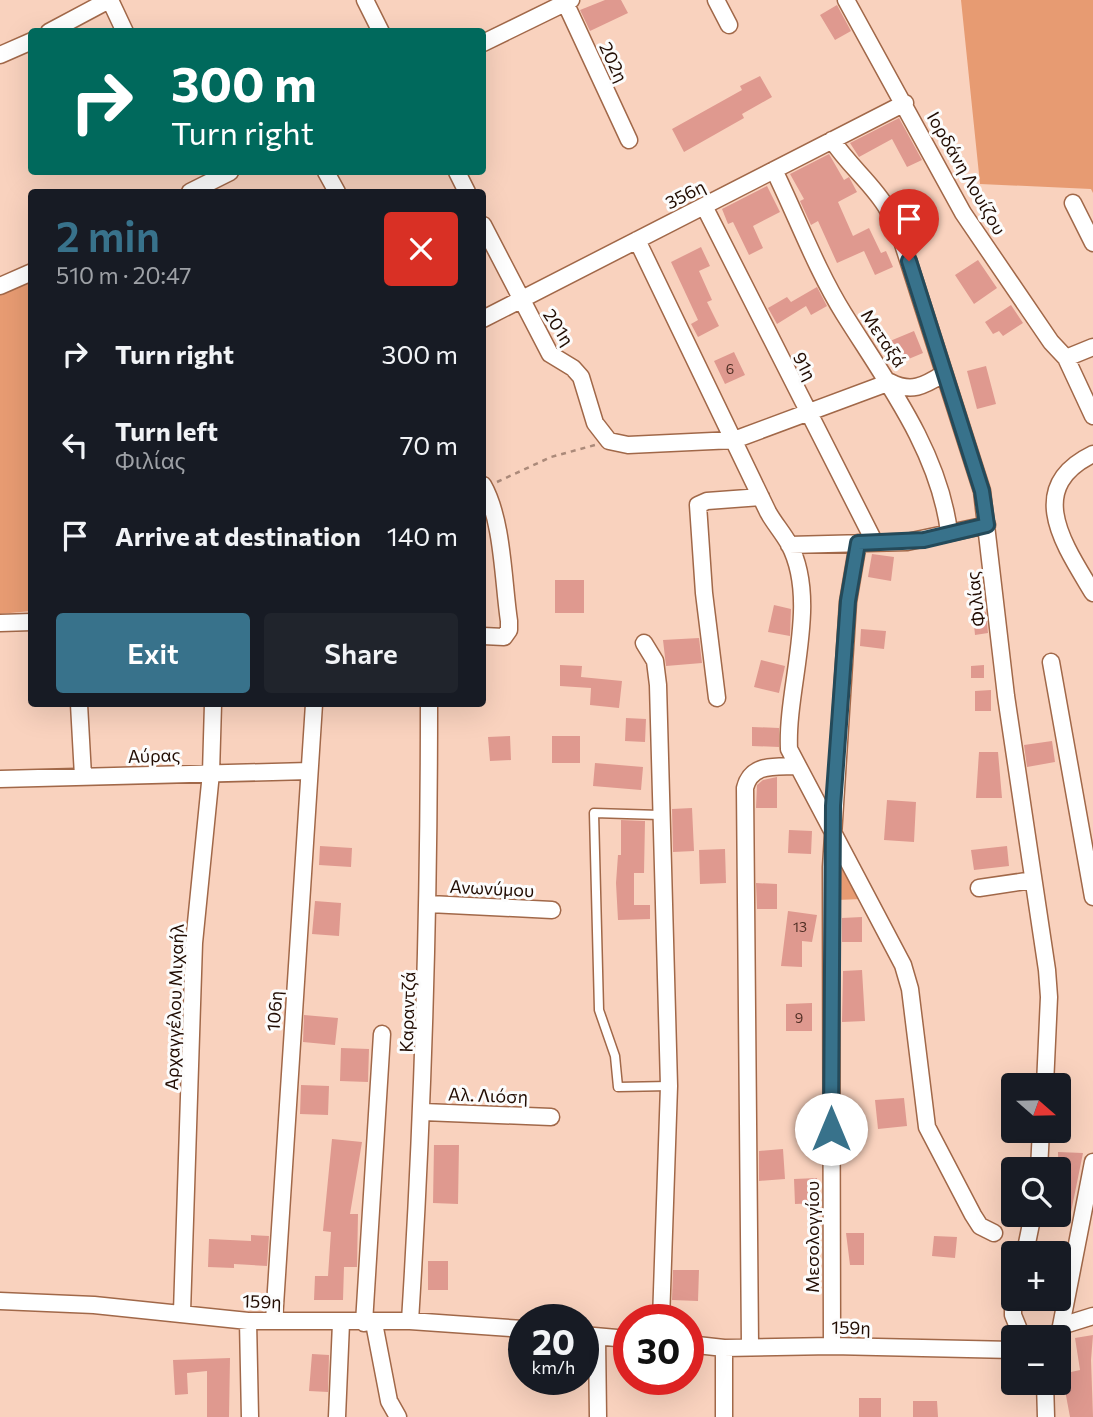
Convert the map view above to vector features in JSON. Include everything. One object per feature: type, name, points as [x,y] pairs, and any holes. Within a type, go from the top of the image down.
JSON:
[{"type":"street","points":[[57,28],[110,0],[123,28]]},
{"type":"street","points":[[365,0],[379,28]]},
{"type":"street","points":[[716,0],[729,25]]},
{"type":"street","name":"Ιορδάνη Λουίζου","points":[[846,0],[905,103],[963,213],[1051,342],[1066,358],[1093,416]]},
{"type":"street","points":[[486,41],[566,1]]},
{"type":"street","name":"202η","points":[[566,1],[629,140]]},
{"type":"street","points":[[0,55],[28,43]]},
{"type":"street","name":"356η","points":[[486,317],[905,103]]},
{"type":"street","name":"Φιλίας","points":[[832,140],[849,166],[873,188],[888,210],[922,300],[943,374],[982,491],[1006,696],[1049,998],[1046,1073]]},
{"type":"street","name":"Μεταξά","points":[[774,170],[843,312],[890,382],[932,466],[941,492],[949,532]]},
{"type":"street","points":[[202,189],[225,175]]},
{"type":"street","points":[[1073,203],[1093,243]]},
{"type":"street","name":"91η","points":[[704,206],[875,542]]},
{"type":"street","name":"201η","points":[[486,231],[550,354],[573,368],[581,377],[596,423],[609,441]]},
{"type":"street","points":[[637,240],[761,497],[789,545],[801,594],[801,624],[789,750],[834,840],[893,941],[910,989],[927,1128],[980,1226],[994,1233]]},
{"type":"street","points":[[0,286],[28,274]]},
{"type":"street","points":[[1066,358],[1093,347]]},
{"type":"street","points":[[609,441],[628,445],[733,440],[890,382],[902,388],[915,388],[943,374]]},
{"type":"street","points":[[1093,454],[1075,463],[1059,484],[1053,500],[1054,516],[1067,549],[1093,593]]},
{"type":"street","points":[[486,490],[495,520],[509,621],[509,630],[504,637],[486,636]]},
{"type":"street","points":[[717,698],[704,593],[698,505],[706,501],[761,497]]},
{"type":"street","points":[[789,545],[924,540],[987,525]]},
{"type":"street","name":"Μεσολογγίου","points":[[832,1346],[831,867],[847,614],[858,543]]},
{"type":"street","points":[[0,623],[28,622]]},
{"type":"street","points":[[643,643],[655,661],[658,685],[668,1086],[661,1304]]},
{"type":"street","points":[[1051,662],[1093,897]]},
{"type":"street","points":[[79,707],[83,776]]},
{"type":"street","name":"Αρχαγγέλου Μιχαήλ","points":[[182,1312],[194,943],[211,773],[213,707]]},
{"type":"street","name":"106η","points":[[274,1321],[314,707]]},
{"type":"street","name":"Καραντζά","points":[[410,1321],[423,1112],[429,904],[429,707]]},
{"type":"street","points":[[750,1345],[745,788],[748,776],[754,770],[796,766]]},
{"type":"street","name":"Αύρας","points":[[0,779],[309,771]]},
{"type":"street","points":[[979,888],[1033,880]]},
{"type":"street","name":"Ανωνύμου","points":[[429,904],[552,910]]},
{"type":"street","points":[[382,1034],[369,1323],[389,1401],[398,1417]]},
{"type":"street","name":"Αλ. Λιόση","points":[[423,1112],[551,1117]]},
{"type":"street","points":[[1060,1325],[1093,1162]]},
{"type":"street","name":"159η","points":[[0,1301],[182,1312],[248,1321],[410,1321],[508,1328]]},
{"type":"street","points":[[1071,1326],[1093,1316]]},
{"type":"street","points":[[248,1321],[250,1417]]},
{"type":"street","points":[[337,1417],[341,1323]]},
{"type":"street","name":"159η","points":[[704,1346],[1001,1350]]},
{"type":"street","points":[[724,1348],[724,1417]]},
{"type":"street","points":[[596,1395],[598,1417]]},
{"type":"street","points":[[1045,1395],[1046,1417]]},
{"type":"lane","points":[[660,815],[594,813],[597,954],[599,1010],[615,1056],[618,1087],[668,1086]]},
{"type":"path","points":[[486,485],[551,457],[609,441]]},
{"type":"shaded area","points":[[961,0],[1093,0],[1093,193],[1091,189],[980,184]]},
{"type":"shaded area","points":[[28,280],[28,611],[0,614],[0,294]]},
{"type":"shaded area","points":[[837,858],[861,899],[837,900]]},
{"type":"building","points":[[605,0],[621,0],[628,13],[590,31],[580,10]]},
{"type":"building","points":[[837,5],[851,31],[835,40],[820,15]]},
{"type":"building","points":[[760,76],[772,97],[742,114],[744,118],[684,152],[672,129],[742,90],[740,86]]},
{"type":"building","points":[[899,118],[922,160],[907,167],[892,139],[859,157],[850,143]]},
{"type":"building","points":[[829,154],[844,180],[849,177],[857,192],[838,202],[853,236],[869,228],[881,253],[886,251],[893,267],[875,275],[864,251],[837,263],[818,221],[811,225],[800,201],[804,199],[790,174]]},
{"type":"building","points":[[767,186],[780,212],[753,226],[763,248],[749,255],[733,222],[728,224],[722,209]]},
{"type":"building","points":[[701,247],[710,266],[699,271],[712,300],[707,302],[719,326],[698,337],[691,324],[698,320],[671,262]]},
{"type":"building","points":[[978,260],[997,288],[974,304],[955,275]]},
{"type":"building","points":[[817,287],[827,306],[811,315],[806,306],[777,324],[768,308],[787,297],[791,302]]},
{"type":"building","points":[[1011,305],[1023,323],[1003,336],[999,331],[993,334],[985,322]]},
{"type":"building","points":[[914,331],[923,353],[899,363],[890,341]]},
{"type":"building","points":[[734,352],[745,375],[725,384],[714,361]]},
{"type":"building","points":[[986,366],[996,404],[977,409],[967,371]]},
{"type":"building","points":[[872,554],[894,557],[891,581],[868,577]]},
{"type":"building","points":[[555,580],[584,580],[584,613],[555,613]]},
{"type":"building","points":[[774,605],[791,609],[790,636],[768,632]]},
{"type":"building","points":[[986,612],[988,633],[975,635],[973,614]]},
{"type":"building","points":[[861,629],[886,631],[884,649],[860,646]]},
{"type":"building","points":[[699,638],[702,663],[666,666],[663,640]]},
{"type":"building","points":[[761,660],[785,666],[779,693],[754,687]]},
{"type":"building","points":[[560,665],[582,666],[581,677],[622,681],[619,708],[590,705],[591,688],[560,686]]},
{"type":"building","points":[[984,665],[984,678],[971,678],[971,666]]},
{"type":"building","points":[[991,690],[991,711],[975,711],[975,691]]},
{"type":"building","points":[[626,718],[646,719],[645,742],[625,741]]},
{"type":"building","points":[[752,727],[779,728],[779,747],[752,746]]},
{"type":"building","points":[[510,736],[511,760],[490,761],[488,737]]},
{"type":"building","points":[[552,736],[580,736],[580,763],[552,763]]},
{"type":"building","points":[[1052,741],[1055,762],[1027,767],[1024,745]]},
{"type":"building","points":[[979,752],[998,752],[1002,798],[976,798]]},
{"type":"building","points":[[595,763],[643,767],[641,790],[593,786]]},
{"type":"building","points":[[777,777],[777,808],[756,808],[757,785],[763,780]]},
{"type":"building","points":[[887,800],[916,802],[914,842],[884,840]]},
{"type":"building","points":[[692,808],[694,851],[673,852],[672,809]]},
{"type":"building","points":[[621,820],[645,821],[644,873],[634,873],[634,905],[650,905],[650,919],[618,920],[616,883],[618,855],[621,855]]},
{"type":"building","points":[[789,830],[812,831],[811,854],[788,853]]},
{"type":"building","points":[[320,846],[352,848],[351,867],[319,865]]},
{"type":"building","points":[[1007,846],[1009,866],[974,870],[971,850]]},
{"type":"building","points":[[725,849],[726,883],[700,884],[699,850]]},
{"type":"building","points":[[756,883],[777,884],[777,909],[757,909]]},
{"type":"building","points":[[315,901],[341,903],[339,936],[312,934]]},
{"type":"building","points":[[788,911],[817,915],[812,942],[802,941],[802,967],[781,966]]},
{"type":"building","points":[[862,917],[862,942],[842,942],[842,918]]},
{"type":"building","points":[[862,970],[865,1021],[842,1022],[843,971]]},
{"type":"building","points":[[812,1003],[812,1031],[786,1031],[786,1004]]},
{"type":"building","points":[[304,1015],[338,1018],[335,1045],[303,1042]]},
{"type":"building","points":[[341,1048],[369,1049],[368,1082],[340,1081]]},
{"type":"building","points":[[301,1085],[329,1086],[328,1115],[300,1114]]},
{"type":"building","points":[[904,1098],[907,1126],[878,1129],[875,1100]]},
{"type":"building","points":[[332,1139],[362,1142],[350,1214],[358,1214],[357,1267],[344,1267],[343,1300],[314,1300],[315,1276],[328,1276],[331,1232],[323,1231]]},
{"type":"building","points":[[434,1145],[459,1145],[458,1204],[433,1203]]},
{"type":"building","points":[[783,1149],[785,1179],[759,1181],[759,1151]]},
{"type":"building","points":[[1058,1152],[1083,1153],[1071,1212],[1071,1157],[1058,1157]]},
{"type":"building","points":[[817,1178],[818,1203],[795,1204],[794,1179]]},
{"type":"building","points":[[846,1233],[864,1233],[864,1265],[850,1265]]},
{"type":"building","points":[[251,1235],[269,1236],[267,1266],[234,1264],[234,1268],[208,1267],[209,1239],[251,1241]]},
{"type":"building","points":[[934,1236],[957,1237],[955,1258],[932,1256]]},
{"type":"building","points":[[428,1261],[448,1261],[448,1290],[428,1290]]},
{"type":"building","points":[[673,1270],[699,1270],[698,1301],[672,1300]]},
{"type":"building","points":[[1093,1335],[1093,1417],[1070,1417],[1066,1395],[1071,1395],[1071,1372],[1080,1370],[1075,1338]]},
{"type":"building","points":[[312,1354],[329,1355],[328,1392],[309,1391]]},
{"type":"building","points":[[230,1358],[229,1417],[207,1417],[207,1371],[187,1373],[188,1394],[175,1395],[173,1360]]},
{"type":"building","points":[[859,1398],[881,1398],[881,1417],[859,1417]]},
{"type":"building","points":[[913,1401],[937,1401],[938,1417],[913,1417]]},
{"type":"route","points":[[831,1129],[833,806],[848,601],[858,543],[924,540],[987,525],[982,491],[909,261]]}]
